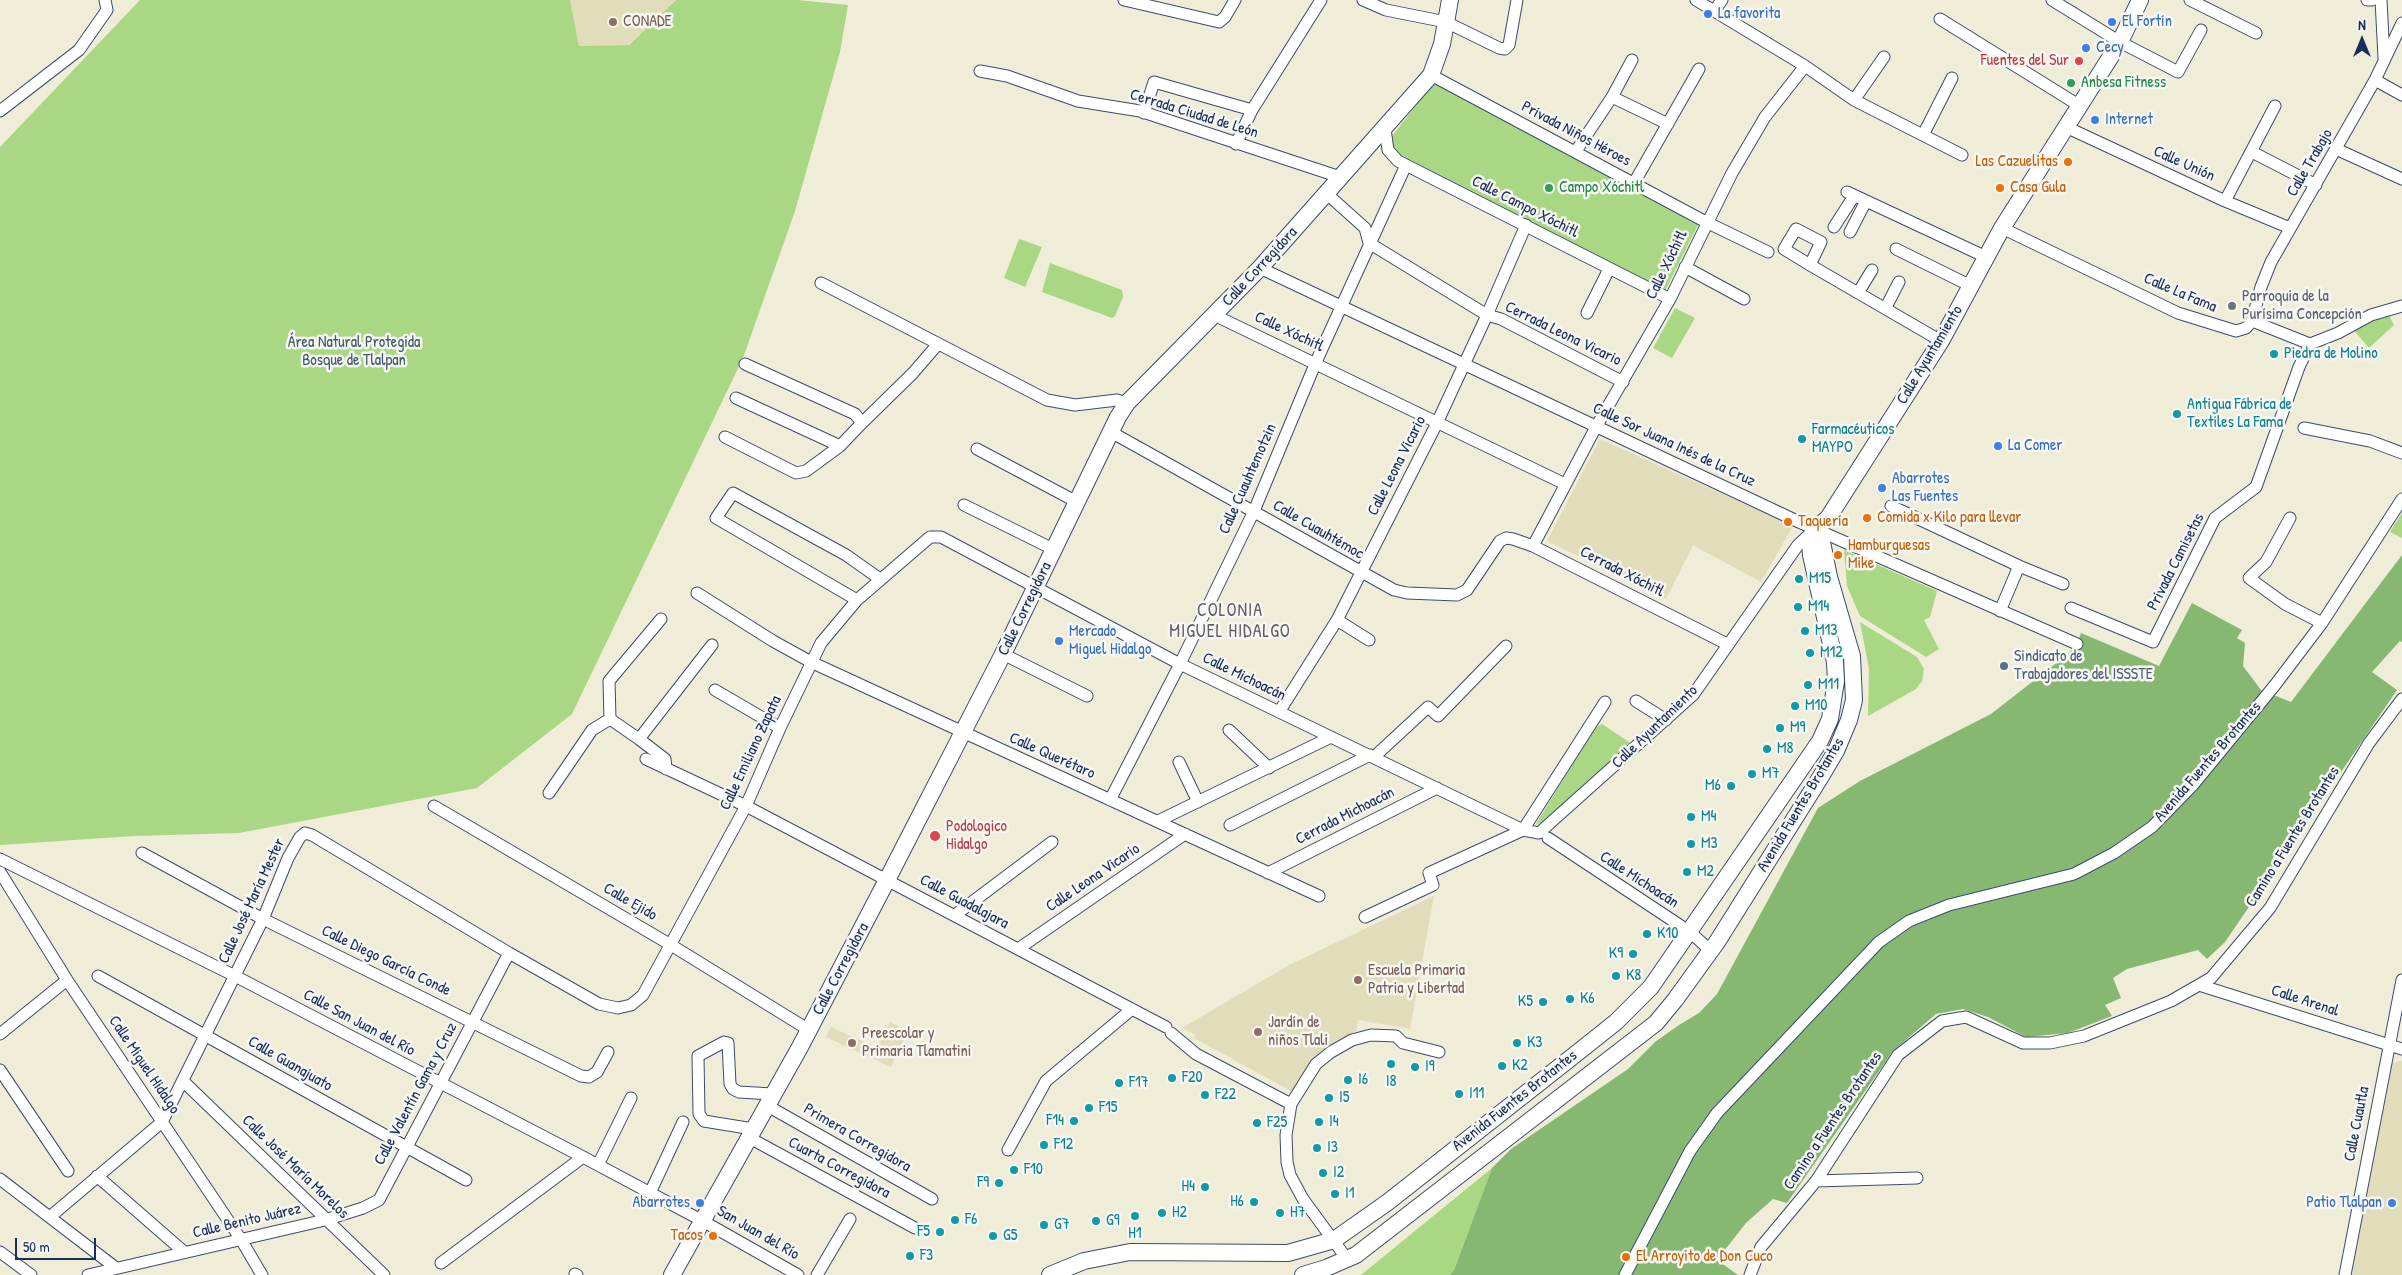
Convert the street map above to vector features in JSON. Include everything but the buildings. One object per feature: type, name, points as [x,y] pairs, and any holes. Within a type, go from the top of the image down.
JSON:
[{"type":"street","points":[[0,111],[79,50],[107,10],[105,0]]},
{"type":"street","points":[[1124,0],[1219,22],[1225,17],[1235,0]]},
{"type":"street","points":[[1236,144],[1252,110],[1321,0]]},
{"type":"street","points":[[1363,0],[1386,10],[1446,22],[1499,48],[1505,49],[1509,45],[1517,0]]},
{"type":"street","name":"Calle Corregidora","points":[[672,1275],[701,1220],[809,1030],[963,733],[1127,403],[1260,268],[1431,75],[1442,44],[1450,0]]},
{"type":"street","points":[[1696,0],[1805,66],[1854,100],[1962,155]]},
{"type":"street","points":[[1714,11],[1722,0]]},
{"type":"street","points":[[2052,0],[2120,42],[2178,72],[2201,30]]},
{"type":"street","name":"Calle Ayuntamiento","points":[[1543,836],[1693,695],[1798,545],[1828,518],[1942,341],[2002,228],[2120,42],[2140,0]]},
{"type":"street","points":[[2190,0],[2256,33]]},
{"type":"street","points":[[2367,0],[2372,0]]},
{"type":"street","points":[[2380,0],[2384,60]]},
{"type":"street","points":[[1940,19],[2080,106]]},
{"type":"street","name":"Calle Trabajo","points":[[2252,321],[2264,278],[2290,228],[2375,80],[2402,23]]},
{"type":"street","points":[[1854,100],[1884,57]]},
{"type":"street","points":[[1576,151],[1612,97],[1632,60]]},
{"type":"street","name":"Calle Xóchitl","points":[[1533,546],[1596,427],[1670,299],[1732,172],[1765,117],[1805,66]]},
{"type":"street","points":[[1634,183],[1699,69]]},
{"type":"street","name":"Cerrada Ciudad de León","points":[[980,71],[1007,76],[1078,101],[1144,112],[1340,177]]},
{"type":"street","name":"Privada Niños Héroes","points":[[1431,75],[1706,222],[1768,252]]},
{"type":"street","points":[[1923,135],[1952,78]]},
{"type":"street","points":[[2375,80],[2402,95]]},
{"type":"street","points":[[1144,112],[1154,82],[1252,110]]},
{"type":"street","points":[[1612,97],[1668,124]]},
{"type":"street","points":[[2225,201],[2275,106]]},
{"type":"street","name":"Calle Unión","points":[[2066,127],[2225,201],[2290,228]]},
{"type":"street","name":"Calle Campo Xóchitl","points":[[1385,129],[1388,150],[1398,161],[1406,166],[1670,299]]},
{"type":"street","points":[[2336,149],[2402,179]]},
{"type":"street","points":[[2252,152],[2316,185]]},
{"type":"street","name":"Calle Cuauhtemotzin","points":[[1110,800],[1180,664],[1254,511],[1316,362],[1406,166]]},
{"type":"street","points":[[1326,194],[1365,228],[1369,243]]},
{"type":"street","points":[[1834,228],[1851,194],[1986,257]]},
{"type":"street","points":[[1850,232],[1866,201]]},
{"type":"street","name":"Calle Leona Vicario","points":[[1279,712],[1337,620],[1361,573],[1464,365],[1526,225]]},
{"type":"street","name":"Calle La Fama","points":[[2002,228],[2178,312],[2236,331],[2246,328],[2252,321]]},
{"type":"street","name":"Cerrada Leona Vicario","points":[[1369,243],[1487,315],[1501,319],[1623,382]]},
{"type":"street","points":[[1896,249],[1971,286]]},
{"type":"street","points":[[1810,265],[1942,341]]},
{"type":"street","points":[[1685,267],[1744,299]]},
{"type":"street","name":"Calle Sor Juana Inés de la Cruz","points":[[1260,268],[1815,529],[2077,644]]},
{"type":"street","points":[[1588,313],[1609,269]]},
{"type":"street","points":[[1858,293],[1872,270]]},
{"type":"street","points":[[1886,308],[1899,282]]},
{"type":"street","points":[[821,283],[1047,400],[1075,405],[1117,400],[1127,403]]},
{"type":"street","points":[[2252,321],[2310,344],[2338,333],[2372,315],[2402,306]]},
{"type":"street","name":"Calle Xóchitl","points":[[1214,315],[1316,362],[1436,423],[1565,484]]},
{"type":"street","points":[[725,437],[796,474],[806,472],[840,446],[913,373],[938,344]]},
{"type":"street","name":"Privada Camisetas","points":[[2071,608],[2153,642],[2215,518],[2256,487],[2299,368],[2310,344]]},
{"type":"street","points":[[746,364],[855,414],[862,424]]},
{"type":"street","points":[[736,398],[840,446]]},
{"type":"street","points":[[2304,428],[2370,441],[2402,453]]},
{"type":"street","name":"Calle Cuauhtémoc","points":[[1111,432],[1394,590],[1407,593],[1457,595],[1466,590],[1500,541]]},
{"type":"street","points":[[977,449],[1077,502]]},
{"type":"street","points":[[857,600],[716,518],[733,493],[846,555],[880,579]]},
{"type":"street","name":"Avenida Fuentes Brotantes","points":[[1625,1275],[1690,1151],[1717,1114],[1879,942],[1909,921],[1949,905],[2074,874],[2114,853],[2152,827],[2192,786],[2275,685],[2322,623],[2402,499]]},
{"type":"street","points":[[964,505],[1055,550]]},
{"type":"street","points":[[1891,506],[2019,566],[2063,584]]},
{"type":"street","points":[[2290,518],[2266,562],[2249,578],[2285,604],[2322,623]]},
{"type":"street","name":"Avenida Fuentes Brotantes","points":[[1050,1275],[1084,1261],[1130,1252],[1288,1253],[1334,1240],[1388,1202],[1616,1022],[1651,987],[1690,932],[1813,750],[1830,719],[1836,681],[1835,662],[1811,555],[1810,544],[1815,529]]},
{"type":"street","name":"Avenida Fuentes Brotantes","points":[[1303,1275],[1347,1259],[1457,1178],[1656,1023],[1676,1000],[1711,951],[1830,761],[1849,720],[1854,700],[1854,670],[1829,577],[1822,542],[1815,529]]},
{"type":"street","name":"Calle Michoacán","points":[[941,537],[1180,664],[1523,830],[1543,836],[1690,932],[1711,951]]},
{"type":"street","name":"Calle Emiliano Zapata","points":[[618,1008],[631,1004],[643,995],[671,945],[746,806],[780,728],[821,643],[857,600],[880,579],[926,539],[941,537]]},
{"type":"street","name":"Cerrada Xóchitl","points":[[1500,541],[1506,538],[1513,539],[1533,546],[1727,644]]},
{"type":"street","points":[[2000,611],[2019,566]]},
{"type":"street","name":"Calle Querétaro","points":[[697,593],[773,641],[811,662],[1318,896]]},
{"type":"street","points":[[610,719],[609,681],[661,618]]},
{"type":"street","points":[[1337,620],[1369,640]]},
{"type":"street","points":[[639,739],[712,645]]},
{"type":"street","points":[[1230,825],[1372,756],[1428,707],[1438,716],[1506,646]]},
{"type":"street","points":[[1003,654],[1087,696]]},
{"type":"street","points":[[715,690],[780,728]]},
{"type":"street","name":"Camino a Fuentes Brotantes","points":[[1750,1275],[1761,1247],[1816,1181],[1898,1055],[1942,1021],[1966,1017],[2023,1043],[2050,1043],[2084,1036],[2171,1001],[2211,978],[2270,908],[2369,743],[2402,699]]},
{"type":"street","points":[[1636,701],[1666,720]]},
{"type":"street","points":[[1365,917],[1434,885],[1429,873],[1523,830],[1606,702]]},
{"type":"street","points":[[610,719],[665,758],[666,769]]},
{"type":"street","points":[[549,793],[592,730],[610,719]]},
{"type":"street","points":[[1229,730],[1269,768]]},
{"type":"street","points":[[1158,821],[1331,737]]},
{"type":"street","points":[[1813,750],[1830,761]]},
{"type":"street","name":"Calle Guadalajara","points":[[646,759],[746,806],[1132,1008],[1169,1030],[1196,1054],[1291,1104]]},
{"type":"street","points":[[1179,762],[1198,802]]},
{"type":"street","name":"Cerrada Michoacán","points":[[1268,873],[1437,788]]},
{"type":"street","name":"Calle Ejido","points":[[434,806],[671,945],[809,1030]]},
{"type":"street","name":"Calle José María Mester","points":[[51,1216],[162,1122],[184,1082],[263,919],[288,858],[300,837],[305,833],[312,835],[509,953],[599,1004],[618,1008]]},
{"type":"street","name":"Calle Leona Vicario","points":[[1018,949],[1185,834]]},
{"type":"street","points":[[955,916],[1052,842]]},
{"type":"street","name":"Calle Diego García Conde","points":[[142,853],[263,919],[581,1076],[589,1077],[597,1072],[608,1052]]},
{"type":"street","name":"Calle San Juan del Río","points":[[0,859],[235,976],[701,1220]]},
{"type":"street","name":"Calle Miguel Hidalgo","points":[[0,872],[67,980],[240,1238],[262,1275]]},
{"type":"street","name":"Calle Valentín Gama y Cruz","points":[[325,1220],[363,1208],[379,1200],[509,953]]},
{"type":"street","name":"Calle Guanajuato","points":[[98,976],[207,1035],[406,1149],[466,1180]]},
{"type":"street","points":[[0,1034],[67,980]]},
{"type":"street","name":"Calle Cuautla","points":[[2345,1275],[2402,980]]},
{"type":"street","name":"Calle Arenal","points":[[2199,985],[2402,1049]]},
{"type":"street","points":[[1008,1150],[1046,1082],[1132,1008]]},
{"type":"street","points":[[1347,1259],[1303,1200],[1290,1175],[1286,1135],[1291,1104],[1316,1064],[1330,1052],[1352,1040],[1371,1035],[1396,1036],[1403,1043],[1439,1052]]},
{"type":"street","name":"Cuarta Corregidora","points":[[769,1100],[733,1089],[730,1084],[728,1043],[724,1042],[698,1056],[699,1114],[704,1120],[750,1133],[915,1228]]},
{"type":"street","points":[[0,1070],[68,1170]]},
{"type":"street","name":"Calle José María Morelos","points":[[184,1082],[384,1275]]},
{"type":"street","points":[[598,1165],[631,1098]]},
{"type":"street","name":"Primera Corregidora","points":[[769,1100],[932,1200]]},
{"type":"street","points":[[650,1193],[683,1122]]},
{"type":"street","points":[[441,1263],[583,1157]]},
{"type":"street","points":[[97,1176],[184,1252]]},
{"type":"street","points":[[1816,1181],[1917,1178]]},
{"type":"street","points":[[0,1179],[51,1216],[109,1271]]},
{"type":"street","points":[[817,1275],[850,1219]]},
{"type":"street","name":"Calle Benito Juárez","points":[[88,1275],[240,1238],[325,1220]]},
{"type":"street","name":"San Juan del Río","points":[[701,1220],[798,1275]]},
{"type":"street","points":[[0,1252],[31,1275]]},
{"type":"shaded area","name":"CONADE","points":[[570,0],[676,0],[628,45],[579,46]]},
{"type":"shaded area","points":[[1600,439],[1793,526],[1761,582],[1693,545],[1666,599],[1547,541]]},
{"type":"shaded area","points":[[1434,896],[1410,1029],[1358,1020],[1356,1031],[1334,1042],[1311,1061],[1293,1092],[1194,1038],[1196,1035],[1182,1028],[1289,965]]},
{"type":"shaded area","name":"Preescolar y Primaria Tlamatini","points":[[890,1022],[908,1031],[891,1067],[826,1037],[831,1027],[877,1048]]},
{"type":"shaded area","points":[[2402,1061],[2402,1275],[2347,1275],[2391,1064]]},
{"type":"green space","name":"Área Natural Protegida Bosque de Tlalpan","points":[[140,0],[570,0],[579,46],[629,45],[676,0],[797,0],[848,5],[840,52],[795,211],[743,358],[572,714],[477,788],[239,833],[134,836],[0,845],[0,147]]},
{"type":"green space","name":"Campo Xóchitl","points":[[1434,83],[1699,223],[1664,293],[1397,153],[1392,143],[1392,136]]},
{"type":"green space","points":[[1019,239],[1042,247],[1025,287],[1004,278]]},
{"type":"green space","points":[[1050,263],[1122,290],[1123,297],[1115,316],[1112,318],[1042,292]]},
{"type":"green space","points":[[1675,308],[1695,318],[1672,358],[1653,348]]},
{"type":"green space","points":[[2388,313],[2394,325],[2369,348],[2352,328]]},
{"type":"green space","points":[[2402,513],[2402,538],[2390,532]]},
{"type":"green space","points":[[1844,550],[1937,591],[1930,617],[1924,620],[1939,649],[1926,657],[1860,616],[1847,586]]},
{"type":"green space","points":[[2402,555],[2402,642],[2400,641],[2372,672],[2397,690],[2225,942],[2207,959],[2198,950],[2127,969],[2113,978],[2121,998],[2105,1005],[2112,1016],[2068,1033],[2026,1037],[1988,1017],[1963,1009],[1936,1014],[1893,1051],[1787,1203],[1773,1199],[1746,1223],[1717,1260],[1738,1275],[1450,1275],[1454,1270],[1492,1168],[1511,1149],[1628,1069],[1655,1042],[1699,1013],[1717,994],[1818,808],[1860,781],[1991,714],[2068,654],[2077,644],[2081,633],[2159,666],[2192,603],[2242,630],[2237,638],[2245,643],[2243,666],[2261,690],[2291,702]]},
{"type":"green space","points":[[1860,622],[1917,657],[1924,669],[1922,681],[1916,689],[1868,716],[1869,669]]},
{"type":"green space","points":[[1602,724],[1632,744],[1546,822],[1536,824],[1595,728]]},
{"type":"green space","points":[[1492,1168],[1454,1270],[1450,1275],[1361,1275]]},
{"type":"place","name":"La favorita","points":[[1708,14]]},
{"type":"place","name":"CONADE","points":[[613,22]]},
{"type":"place","name":"El Fortín","points":[[2112,22]]},
{"type":"place","name":"Cecy","points":[[2086,48]]},
{"type":"place","name":"Fuentes del Sur","points":[[2079,61]]},
{"type":"place","name":"Anbesa Fitness","points":[[2071,83]]},
{"type":"place","name":"Internet","points":[[2095,120]]},
{"type":"place","name":"Las Cazuelitas","points":[[2068,162]]},
{"type":"place","name":"Campo Xóchitl","points":[[1549,188]]},
{"type":"place","name":"Casa Gula","points":[[2000,188]]},
{"type":"place","name":"Parroquia de la Purísima Concepción","points":[[2232,306]]},
{"type":"place","name":"Piedra de Molino","points":[[2274,354]]},
{"type":"place","name":"Antigua Fábrica de Textiles La Fama","points":[[2177,414]]},
{"type":"place","name":"Farmacéuticos MAYPO","points":[[1802,439]]},
{"type":"place","name":"La Comer","points":[[1998,446]]},
{"type":"place","name":"Abarrotes Las Fuentes","points":[[1882,488]]},
{"type":"place","name":"Comida x Kilo para llevar","points":[[1867,518]]},
{"type":"place","name":"Taquería","points":[[1788,522]]},
{"type":"place","name":"Hamburguesas Mike","points":[[1838,555]]},
{"type":"place","name":"M15","points":[[1799,579]]},
{"type":"place","name":"M14","points":[[1798,607]]},
{"type":"place","name":"M13","points":[[1805,631]]},
{"type":"place","name":"Mercado Miguel Hidalgo","points":[[1059,641]]},
{"type":"place","name":"M12","points":[[1810,653]]},
{"type":"place","name":"Sindicato de Trabajadores del ISSSTE","points":[[2004,666]]},
{"type":"place","name":"M11","points":[[1808,685]]},
{"type":"place","name":"M10","points":[[1795,706]]},
{"type":"place","name":"M9","points":[[1780,728]]},
{"type":"place","name":"M8","points":[[1767,749]]},
{"type":"place","name":"M7","points":[[1752,774]]},
{"type":"place","name":"M6","points":[[1731,786]]},
{"type":"place","name":"M4","points":[[1691,817]]},
{"type":"place","name":"Podologico Hidalgo","points":[[935,836]]},
{"type":"place","name":"M3","points":[[1691,844]]},
{"type":"place","name":"M2","points":[[1687,872]]},
{"type":"place","name":"K10","points":[[1647,934]]},
{"type":"place","name":"K9","points":[[1633,954]]},
{"type":"place","name":"K8","points":[[1616,976]]},
{"type":"place","name":"Escuela Primaria Patria y Libertad","points":[[1358,980]]},
{"type":"place","name":"K6","points":[[1570,999]]},
{"type":"place","name":"K5","points":[[1543,1002]]},
{"type":"place","name":"Jardín de niños Tlali","points":[[1258,1032]]},
{"type":"place","name":"Preescolar y Primaria Tlamatini","points":[[852,1043]]},
{"type":"place","name":"K3","points":[[1517,1043]]},
{"type":"place","name":"I8","points":[[1391,1064]]},
{"type":"place","name":"K2","points":[[1502,1066]]},
{"type":"place","name":"I9","points":[[1415,1067]]},
{"type":"place","name":"F20","points":[[1172,1078]]},
{"type":"place","name":"I6","points":[[1348,1080]]},
{"type":"place","name":"F17","points":[[1119,1083]]},
{"type":"place","name":"I11","points":[[1459,1094]]},
{"type":"place","name":"F22","points":[[1205,1095]]},
{"type":"place","name":"I5","points":[[1329,1098]]},
{"type":"place","name":"F15","points":[[1089,1108]]},
{"type":"place","name":"F14","points":[[1074,1121]]},
{"type":"place","name":"I4","points":[[1319,1122]]},
{"type":"place","name":"F25","points":[[1257,1123]]},
{"type":"place","name":"F12","points":[[1044,1145]]},
{"type":"place","name":"I3","points":[[1317,1148]]},
{"type":"place","name":"F10","points":[[1014,1170]]},
{"type":"place","name":"I2","points":[[1323,1173]]},
{"type":"place","name":"F9","points":[[999,1183]]},
{"type":"place","name":"H4","points":[[1205,1187]]},
{"type":"place","name":"I1","points":[[1335,1194]]},
{"type":"place","name":"H6","points":[[1254,1202]]},
{"type":"place","name":"Abarrotes","points":[[700,1203]]},
{"type":"place","name":"Patio Tlalpan","points":[[2392,1203]]},
{"type":"place","name":"H2","points":[[1162,1213]]},
{"type":"place","name":"H7","points":[[1280,1213]]},
{"type":"place","name":"H1","points":[[1135,1216]]},
{"type":"place","name":"F6","points":[[955,1220]]},
{"type":"place","name":"G9","points":[[1096,1221]]},
{"type":"place","name":"G7","points":[[1044,1225]]},
{"type":"place","name":"F5","points":[[940,1232]]},
{"type":"place","name":"Tacos","points":[[713,1236]]},
{"type":"place","name":"G5","points":[[993,1236]]},
{"type":"place","name":"F3","points":[[910,1256]]},
{"type":"place","name":"El Arroyito de Don Cuco","points":[[1626,1257]]},
{"type":"district","name":"COLONIA MIGUEL HIDALGO","points":[[1230,621]]}]
